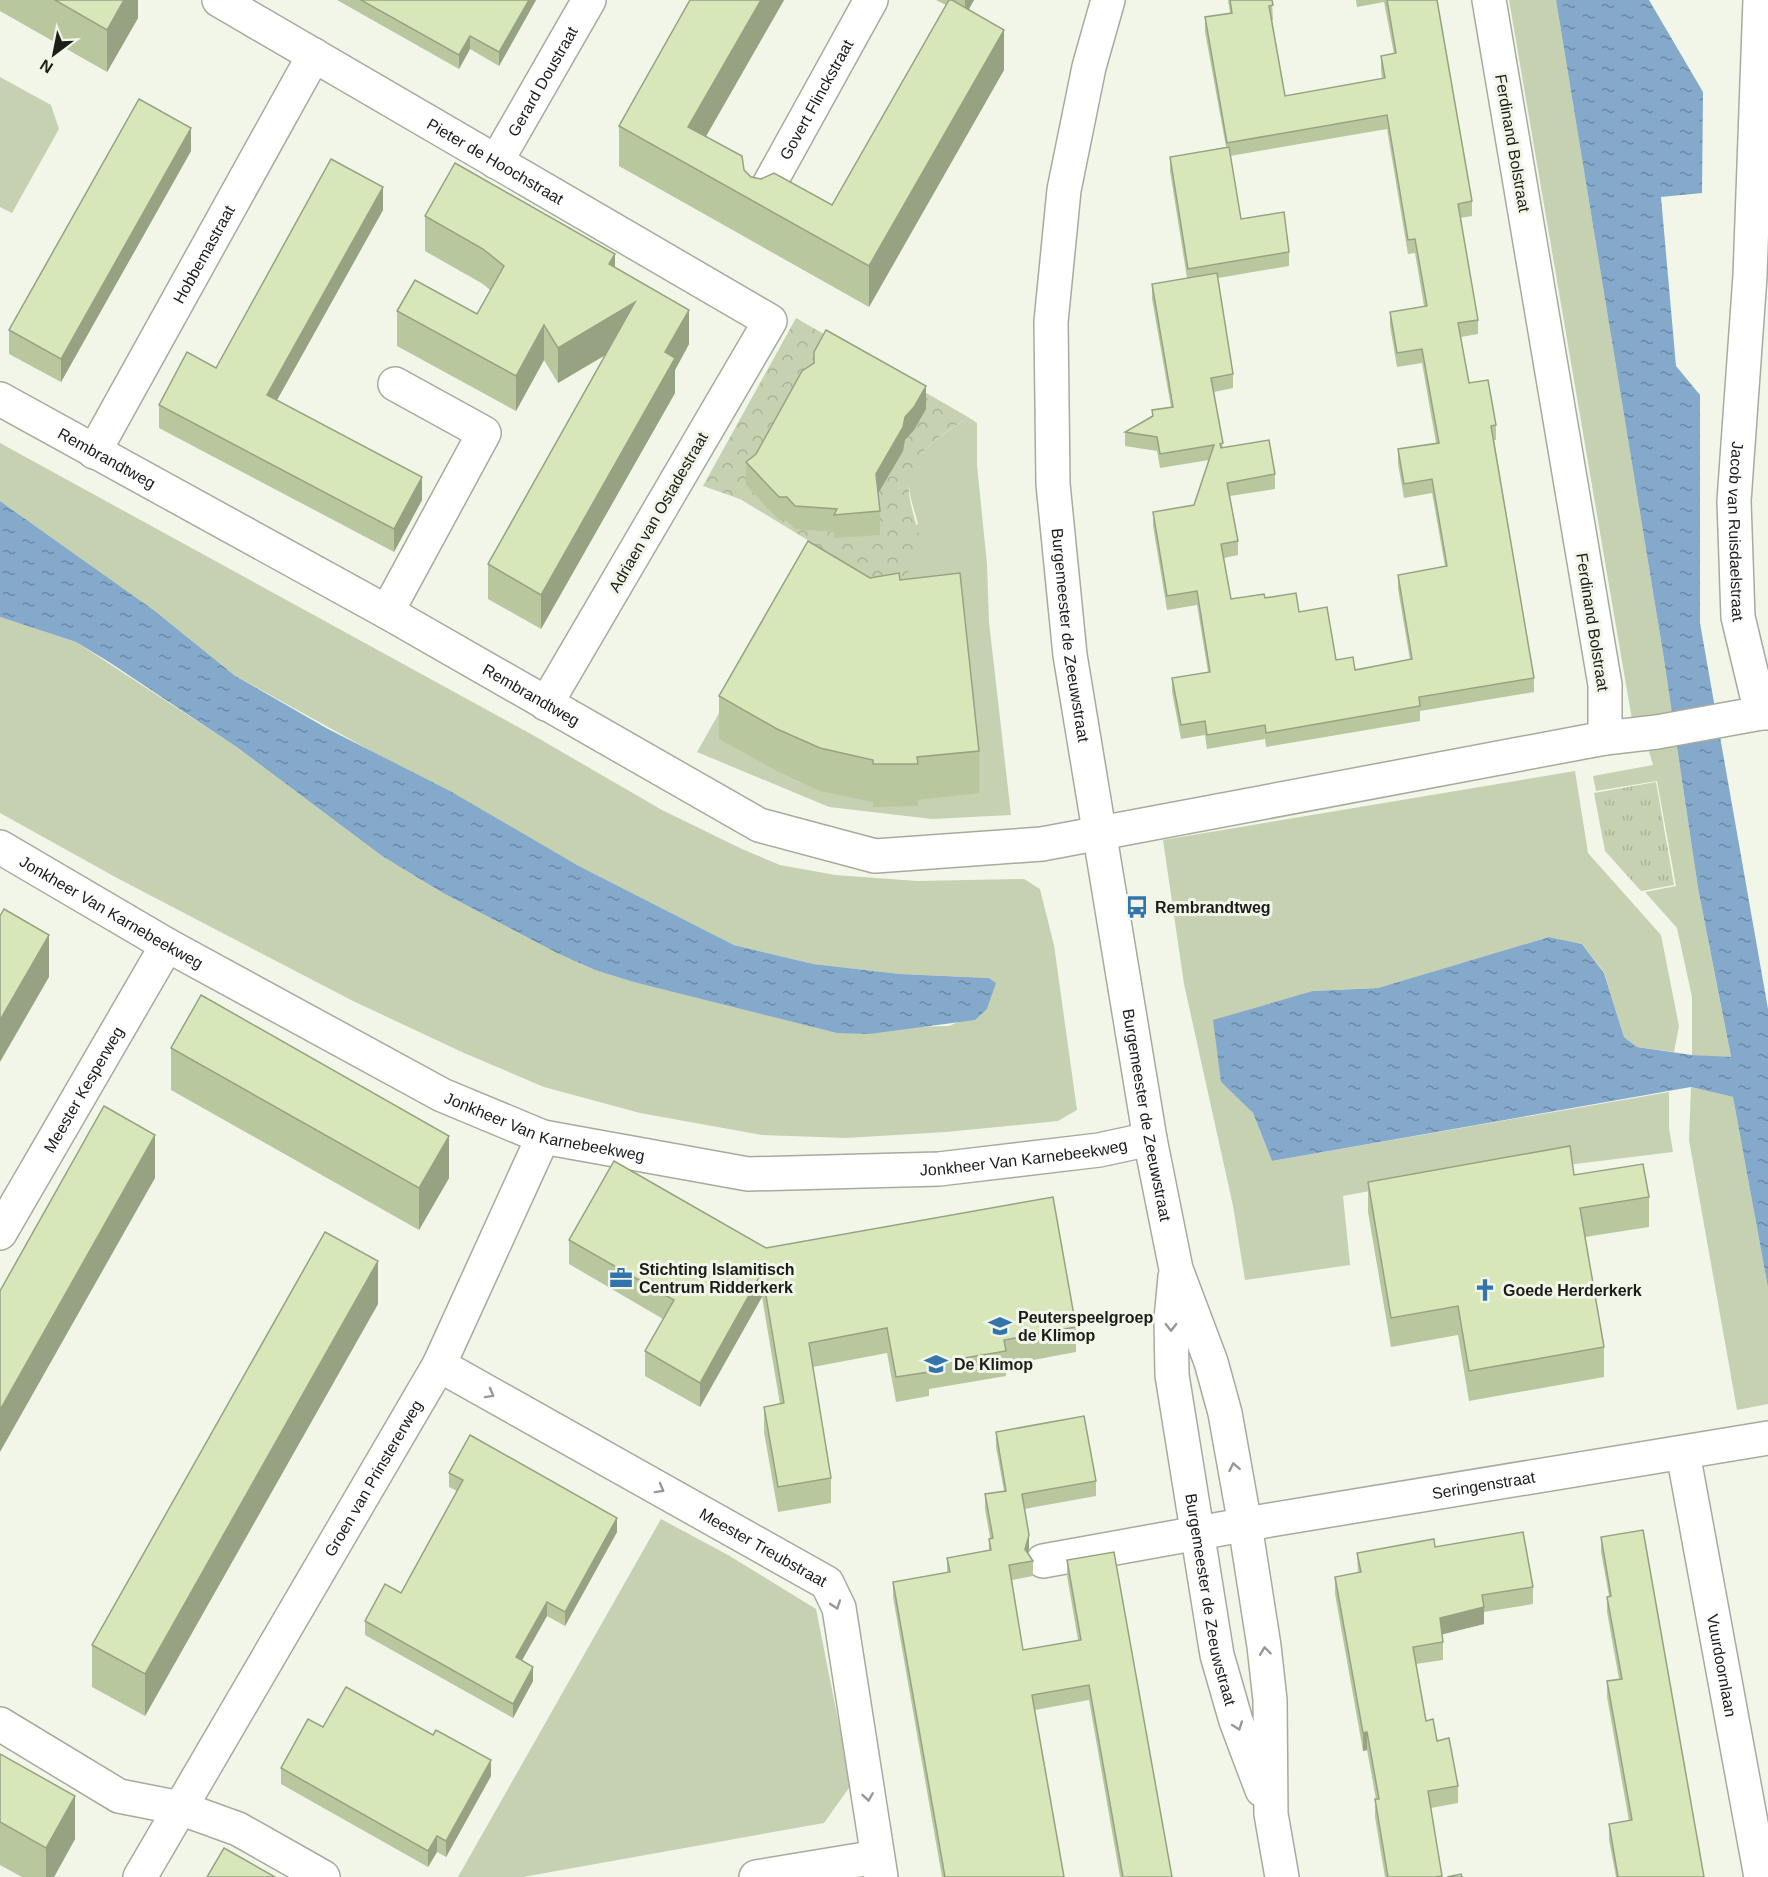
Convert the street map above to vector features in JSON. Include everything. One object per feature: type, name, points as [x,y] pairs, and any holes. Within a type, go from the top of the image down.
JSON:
[{"type":"street","name":"Pieter de Hoochstraat","points":[[219,0],[770,321]]},
{"type":"street","name":"Gerard Doustraat","points":[[496,162],[589,0]]},
{"type":"street","name":"Govert Flinckstraat","points":[[760,201],[871,0]]},
{"type":"street","name":"Burgemeester de Zeeuwstraat","points":[[1108,0],[1089,67],[1064,190],[1051,322],[1053,484],[1070,656],[1150,1139],[1176,1269],[1211,1362],[1225,1413],[1245,1524],[1270,1700],[1271,1814],[1282,1877]]},
{"type":"street","name":"Ferdinand Bolstraat","points":[[1489,0],[1605,685],[1605,738]]},
{"type":"street","name":"Jacob van Ruisdaelstraat","points":[[1605,738],[1657,732],[1764,713],[1738,617],[1734,501],[1759,277],[1760,0]]},
{"type":"street","name":"Hobbemastraat","points":[[94,452],[314,55]]},
{"type":"street","name":"Adriaen van Ostadestraat","points":[[546,704],[770,321]]},
{"type":"street","points":[[387,612],[484,433],[395,384]]},
{"type":"street","name":"Rembrandtweg","points":[[0,399],[387,612],[759,825],[875,856],[1042,844],[1099,834]]},
{"type":"street","points":[[1099,834],[1605,738]]},
{"type":"street","name":"Jonkheer Van Karnebeekweg","points":[[0,847],[167,945],[442,1095],[543,1137],[748,1174],[939,1169],[1100,1150],[1150,1139]]},
{"type":"street","name":"Meester Kesperweg","points":[[0,1233],[167,945]]},
{"type":"street","name":"Groen van Prinstererweg","points":[[140,1877],[439,1365],[543,1137]]},
{"type":"street","name":"Burgemeester de Zeeuwstraat","points":[[1176,1269],[1171,1319],[1172,1375],[1217,1655],[1236,1721],[1271,1814]]},
{"type":"street","name":"Meester Treubstraat","points":[[439,1365],[827,1583],[838,1608],[879,1867]]},
{"type":"street","name":"Seringenstraat","points":[[1043,1561],[1245,1524],[1768,1438]]},
{"type":"street","name":"Vuurdoornlaan","points":[[1683,1452],[1761,1877]]},
{"type":"street","points":[[0,1725],[119,1796],[180,1808],[238,1829],[323,1877]]},
{"type":"street","points":[[756,1877],[879,1867]]},
{"type":"green space","points":[[1509,0],[1556,0],[1663,653],[1698,888],[1731,1058],[1692,1055],[1692,997],[1677,928],[1645,892],[1676,886],[1657,781],[1596,791],[1593,776],[1653,765],[1648,748],[1637,749]]},
{"type":"green space","points":[[0,77],[51,105],[59,129],[12,213],[0,207]]},
{"type":"green space","points":[[796,318],[968,417],[930,444],[911,472],[910,498],[922,547],[888,609],[784,598],[819,547],[740,499],[703,486]]},
{"type":"green space","points":[[968,417],[977,423],[977,465],[987,564],[989,622],[1011,815],[932,819],[829,807],[697,752],[784,598],[918,524],[909,487],[914,465],[920,455],[938,438]]},
{"type":"green space","points":[[0,443],[531,734],[662,810],[742,849],[780,865],[835,875],[917,881],[1024,879],[1040,889],[1054,945],[1077,1110],[1058,1121],[946,1132],[846,1138],[762,1135],[640,1113],[544,1087],[464,1053],[353,1001],[117,878],[0,813],[0,617],[76,642],[238,748],[382,856],[443,893],[557,953],[595,970],[694,996],[909,1027],[949,1026],[987,1009],[995,983],[989,978],[900,974],[812,964],[734,945],[577,865],[234,675],[155,611],[0,501]]},
{"type":"green space","points":[[1575,771],[1588,853],[1661,935],[1679,1026],[1674,1052],[1637,1047],[1624,1037],[1604,972],[1582,944],[1549,937],[1378,988],[1313,991],[1221,1082],[1253,1113],[1272,1161],[1669,1092],[1669,1128],[1673,1152],[1402,1185],[1343,1196],[1350,1265],[1245,1280],[1233,1206],[1184,984],[1163,840]]},
{"type":"green space","points":[[1656,782],[1674,885],[1641,891],[1605,851],[1594,793]]},
{"type":"green space","points":[[1691,1087],[1733,1097],[1768,1288],[1768,1404],[1737,1410],[1689,1140]]},
{"type":"green space","points":[[661,1519],[728,1555],[816,1609],[851,1785],[824,1823],[523,1877],[458,1877]]},
{"type":"water","points":[[1556,0],[1649,0],[1703,92],[1702,193],[1661,197],[1676,366],[1700,395],[1700,623],[1768,1009],[1768,1288],[1733,1097],[1691,1087],[1272,1161],[1253,1113],[1221,1082],[1213,1020],[1313,991],[1378,988],[1549,937],[1582,944],[1604,973],[1624,1037],[1637,1047],[1692,1055],[1731,1057],[1698,888],[1663,653]]},
{"type":"water","points":[[0,501],[155,611],[234,675],[328,729],[450,791],[577,865],[734,945],[813,964],[900,974],[989,978],[996,983],[987,1009],[975,1020],[869,1034],[837,1033],[634,982],[595,970],[557,953],[443,893],[382,856],[238,748],[76,642],[0,617]]},
{"type":"building","points":[[55,0],[124,0],[107,30]]},
{"type":"building","points":[[361,0],[529,0],[499,52],[470,36],[459,55]]},
{"type":"building","points":[[690,0],[761,0],[688,127],[742,156],[744,170],[751,177],[761,179],[774,173],[832,205],[949,0],[1004,30],[869,266],[619,126]]},
{"type":"building","points":[[1230,0],[1272,0],[1273,5],[1269,6],[1285,96],[1385,78],[1381,56],[1396,53],[1387,0],[1437,0],[1472,201],[1458,204],[1478,320],[1458,323],[1469,383],[1488,380],[1496,425],[1491,426],[1534,678],[1419,697],[1420,706],[1266,733],[1265,725],[1207,735],[1205,721],[1181,725],[1172,678],[1210,672],[1197,591],[1167,596],[1153,512],[1194,505],[1214,445],[1160,454],[1157,437],[1125,432],[1153,416],[1152,410],[1173,407],[1152,284],[1217,273],[1233,374],[1211,378],[1223,443],[1220,444],[1221,448],[1269,440],[1275,474],[1227,483],[1238,541],[1221,544],[1231,599],[1264,594],[1265,598],[1296,593],[1299,612],[1327,607],[1336,660],[1353,657],[1355,670],[1412,659],[1398,575],[1447,566],[1432,479],[1404,484],[1398,449],[1439,443],[1422,349],[1397,353],[1390,312],[1427,306],[1415,239],[1408,240],[1387,115],[1227,143],[1205,17],[1232,13]]},
{"type":"building","points":[[139,99],[191,128],[61,359],[9,330]]},
{"type":"building","points":[[1229,147],[1241,219],[1284,212],[1289,252],[1188,269],[1170,157]]},
{"type":"building","points":[[331,159],[383,187],[267,395],[422,477],[394,529],[159,405],[187,352],[216,368]]},
{"type":"building","points":[[455,163],[615,254],[609,264],[689,310],[665,352],[675,358],[541,595],[488,564],[635,302],[558,348],[544,325],[516,376],[397,311],[415,280],[477,314],[504,266],[483,249],[425,216]]},
{"type":"building","points":[[826,330],[926,386],[914,407],[905,417],[903,427],[876,474],[880,511],[834,515],[837,509],[795,506],[787,497],[779,497],[746,462],[756,454],[802,371],[814,363],[814,352]]},
{"type":"building","points":[[808,541],[870,578],[899,573],[900,580],[960,573],[979,751],[917,757],[918,764],[873,764],[873,760],[820,748],[777,729],[719,696]]},
{"type":"building","points":[[4,909],[49,935],[0,1020],[0,916]]},
{"type":"building","points":[[201,995],[449,1136],[419,1188],[171,1048]]},
{"type":"building","points":[[104,1106],[155,1135],[0,1410],[0,1291]]},
{"type":"building","name":"Goede Herderkerk","points":[[1570,1146],[1574,1175],[1643,1164],[1649,1197],[1580,1208],[1604,1347],[1469,1371],[1458,1306],[1391,1318],[1368,1182]]},
{"type":"building","points":[[614,1161],[766,1248],[1053,1197],[1076,1327],[1004,1340],[1006,1351],[928,1364],[929,1372],[896,1377],[887,1328],[809,1343],[831,1478],[778,1487],[764,1407],[784,1403],[762,1272],[700,1383],[645,1351],[674,1300],[569,1240]]},
{"type":"building","points":[[325,1232],[378,1261],[145,1674],[92,1645]]},
{"type":"building","points":[[1084,1416],[1096,1481],[1022,1494],[1029,1535],[1025,1549],[1033,1561],[1009,1565],[1023,1650],[1081,1640],[1067,1560],[1114,1552],[1172,1877],[1123,1877],[1089,1685],[1032,1695],[1064,1877],[945,1877],[893,1582],[950,1572],[947,1558],[991,1550],[989,1539],[993,1538],[985,1494],[1006,1491],[996,1432]]},
{"type":"building","points":[[470,1435],[617,1518],[565,1612],[547,1602],[516,1657],[533,1667],[513,1704],[365,1621],[385,1584],[401,1593],[463,1480],[449,1473]]},
{"type":"building","points":[[1643,1530],[1704,1877],[1618,1877],[1609,1824],[1632,1820],[1607,1681],[1622,1679],[1607,1597],[1611,1596],[1601,1537]]},
{"type":"building","points":[[1523,1532],[1533,1587],[1482,1595],[1484,1607],[1440,1618],[1443,1642],[1413,1647],[1426,1721],[1433,1719],[1437,1741],[1449,1738],[1458,1786],[1428,1791],[1442,1876],[1388,1877],[1375,1799],[1379,1799],[1367,1732],[1363,1733],[1335,1577],[1361,1572],[1357,1553],[1434,1539],[1435,1547]]},
{"type":"building","points":[[346,1687],[433,1735],[436,1730],[491,1760],[446,1841],[437,1836],[428,1851],[281,1768],[308,1719],[323,1727]]},
{"type":"building","points":[[0,1754],[75,1796],[46,1848],[0,1822]]},
{"type":"building","points":[[224,1848],[275,1877],[207,1877]]},
{"type":"place","name":"Rembrandtweg","points":[[1137,907]]},
{"type":"place","name":"Stichting Islamitisch Centrum Ridderkerk","points":[[621,1278]]},
{"type":"place","name":"Goede Herderkerk","points":[[1485,1290]]},
{"type":"place","name":"Peuterspeelgroep de Klimop","points":[[1000,1326]]},
{"type":"place","name":"De Klimop","points":[[936,1364]]}]
